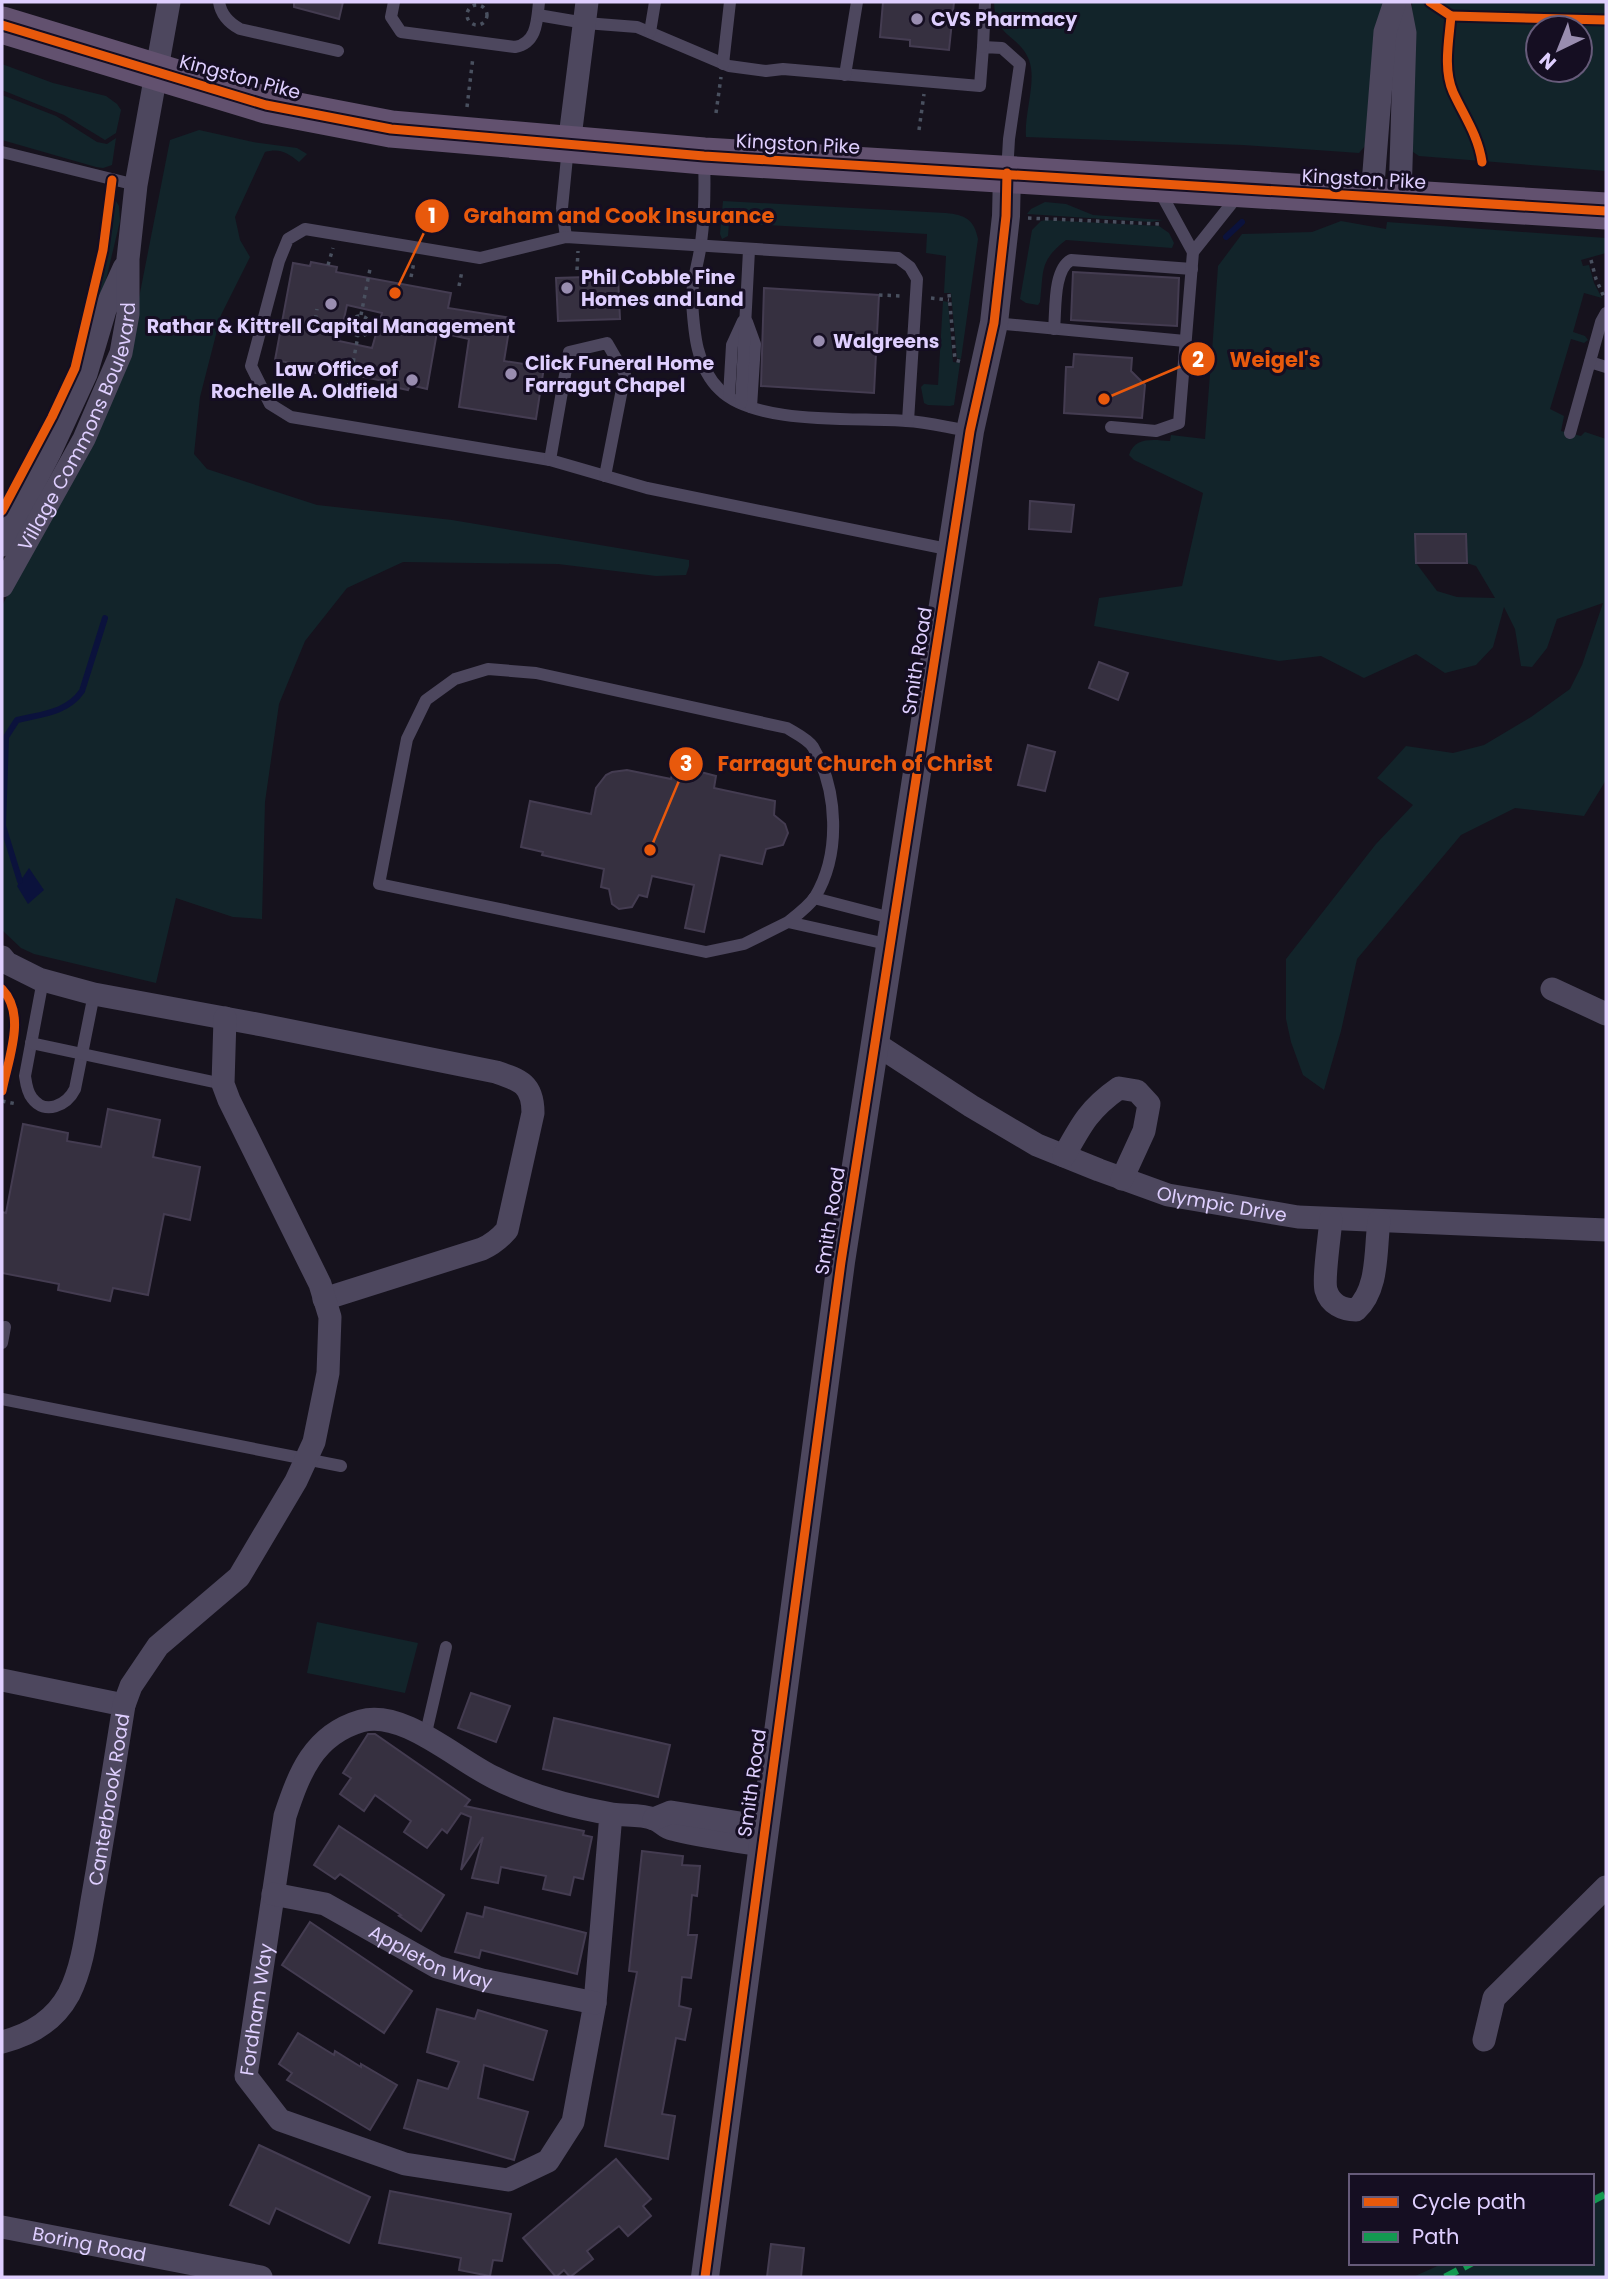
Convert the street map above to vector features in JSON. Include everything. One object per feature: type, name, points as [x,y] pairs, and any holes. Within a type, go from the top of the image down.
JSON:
[{"type":"main road","name":"Kingston Pike","points":[[2,25],[266,105],[391,129],[704,156],[1606,211]]},
{"type":"street","name":"Village Commons Boulevard","points":[[2,545],[26,521],[84,439],[121,353],[128,314],[128,258],[136,186],[169,2]]},
{"type":"street","points":[[1386,198],[1394,61],[1405,33],[1397,2]]},
{"type":"street","points":[[569,145],[586,12]]},
{"type":"street","name":"Smith Road","points":[[705,2277],[841,1262],[970,431],[994,323],[1006,216],[1007,173]]},
{"type":"street","name":"Village Commons Boulevard","points":[[2,586],[26,521]]},
{"type":"street","points":[[2,957],[43,980],[94,994],[496,1072],[526,1085],[533,1113],[507,1230],[502,1237],[482,1249],[324,1299]]},
{"type":"street","points":[[1552,989],[1606,1014]]},
{"type":"street","points":[[223,1084],[225,1018]]},
{"type":"street","name":"Olympic Drive","points":[[876,1044],[1037,1145],[1168,1195],[1298,1217],[1606,1230]]},
{"type":"street","name":"Canterbrook Road","points":[[2,2042],[39,2028],[55,2013],[68,1995],[77,1973],[124,1705],[131,1686],[158,1646],[234,1583],[296,1481],[314,1442],[328,1373],[330,1317],[320,1284],[223,1084]]},
{"type":"street","points":[[1064,1156],[1083,1121],[1100,1102],[1119,1088],[1137,1091],[1149,1104],[1144,1131],[1122,1179]]},
{"type":"street","points":[[1331,1219],[1326,1289],[1333,1302],[1345,1310],[1356,1310],[1365,1301],[1372,1286],[1379,1221]]},
{"type":"street","points":[[2,1680],[124,1705]]},
{"type":"street","name":"Fordham Way","points":[[611,1814],[595,2003],[573,2122],[548,2161],[508,2180],[405,2165],[280,2120],[246,2076],[285,1816],[298,1777],[312,1755],[330,1736],[361,1721],[380,1719],[402,1723],[492,1777],[527,1793],[611,1814],[654,1819],[669,1829],[709,1827],[763,1836]]},
{"type":"street","points":[[1484,2040],[1494,1998],[1606,1887]]},
{"type":"street","name":"Appleton Way","points":[[273,1894],[326,1904],[437,1967],[482,1980],[595,2003]]},
{"type":"street","name":"Boring Road","points":[[2,2227],[261,2277]]},
{"type":"lane","points":[[219,2],[225,18],[240,29],[338,51]]},
{"type":"lane","points":[[394,2],[391,17],[401,32],[474,43],[515,47],[528,43],[534,32],[538,8],[586,12],[637,27],[723,64],[766,71],[783,69],[980,86],[985,2]]},
{"type":"lane","points":[[650,32],[655,2]]},
{"type":"lane","points":[[723,64],[730,2]]},
{"type":"lane","points":[[845,75],[857,2]]},
{"type":"lane","points":[[983,47],[1002,48],[1020,64],[1007,173]]},
{"type":"lane","points":[[566,237],[562,208],[569,145]]},
{"type":"lane","points":[[2,152],[136,186]]},
{"type":"lane","points":[[704,156],[705,199],[692,297],[698,351],[708,375],[721,392],[746,405],[808,418],[908,421],[970,431]]},
{"type":"lane","points":[[1155,183],[1194,252]]},
{"type":"lane","points":[[1111,427],[1156,431],[1178,423],[1194,252],[1242,190]]},
{"type":"lane","points":[[908,421],[917,279],[910,267],[898,258],[566,237],[480,258],[305,229],[288,239],[251,366],[270,404],[291,417],[550,460],[647,488],[952,550]]},
{"type":"lane","points":[[746,405],[755,344],[746,318],[749,250]]},
{"type":"lane","points":[[1054,329],[1059,276],[1065,264],[1071,260],[1192,269]]},
{"type":"lane","points":[[1570,433],[1601,321],[1606,313]]},
{"type":"lane","points":[[729,396],[733,345],[738,328],[746,318]]},
{"type":"lane","points":[[994,323],[1185,341]]},
{"type":"lane","points":[[550,460],[569,352],[607,342],[625,374],[605,476]]},
{"type":"lane","points":[[1590,362],[1606,367]]},
{"type":"lane","points":[[488,669],[536,673],[787,728],[811,745],[828,782],[833,817],[832,850],[814,898],[788,922],[744,944],[706,953],[379,884],[407,739],[426,700],[455,680],[488,669]]},
{"type":"lane","points":[[814,898],[893,932]]},
{"type":"lane","points":[[788,922],[893,932]]},
{"type":"lane","points":[[43,980],[25,1076],[32,1098],[47,1107],[55,1107],[71,1097],[78,1080],[94,994]]},
{"type":"lane","points":[[31,1043],[223,1084]]},
{"type":"lane","points":[[2,1343],[5,1327]]},
{"type":"lane","points":[[2,1399],[341,1466]]},
{"type":"lane","points":[[425,1737],[446,1647]]},
{"type":"path","points":[[478,3],[487,14],[485,20],[477,24],[469,20],[468,14],[470,8],[478,3]]},
{"type":"path","points":[[467,107],[477,24]]},
{"type":"path","points":[[716,113],[723,64]]},
{"type":"path","points":[[919,130],[924,81]]},
{"type":"path","points":[[1006,216],[1178,225]]},
{"type":"path","points":[[328,265],[334,243]]},
{"type":"path","points":[[577,270],[578,250]]},
{"type":"path","points":[[1603,256],[1586,262],[1606,300]]},
{"type":"path","points":[[411,277],[415,259]]},
{"type":"path","points":[[459,286],[462,268]]},
{"type":"path","points":[[361,316],[370,269]]},
{"type":"path","points":[[949,294],[955,360],[964,362]]},
{"type":"path","points":[[317,309],[315,324],[351,325]]},
{"type":"path","points":[[361,316],[367,319],[370,328],[366,334],[358,336],[352,332],[351,325],[355,318],[361,316]]},
{"type":"path","points":[[347,395],[358,336]]},
{"type":"path","points":[[305,387],[308,371]]},
{"type":"path","points":[[2,1101],[24,1106]]},
{"type":"shaded area","points":[[994,2],[1383,2],[1376,27],[1365,146],[1359,153],[1243,145],[1026,137],[1031,68],[1025,52],[998,23]]},
{"type":"shaded area","points":[[1412,2],[1606,2],[1606,171],[1419,156],[1413,152]]},
{"type":"shaded area","points":[[2,64],[53,83],[106,96],[121,110],[116,133],[105,140],[64,115],[2,90]]},
{"type":"shaded area","points":[[2,95],[56,116],[97,142],[107,144],[116,138],[112,165],[96,167],[2,140]]},
{"type":"shaded area","points":[[199,130],[297,148],[307,154],[299,162],[283,152],[265,152],[235,217],[240,240],[250,257],[221,315],[200,397],[194,454],[207,469],[317,505],[452,520],[689,560],[689,566],[686,575],[656,576],[558,564],[403,562],[347,588],[305,641],[279,704],[265,802],[262,919],[233,917],[176,898],[156,983],[34,954],[21,948],[2,930],[2,606],[127,359],[170,140]]},
{"type":"shaded area","points":[[114,198],[119,206],[120,221],[105,284],[84,366],[60,409],[83,357],[113,225]]},
{"type":"shaded area","points":[[723,201],[946,213],[968,219],[978,239],[961,359],[957,358],[951,293],[944,293],[946,256],[926,253],[927,234],[729,223],[728,236],[722,239],[720,234]]},
{"type":"shaded area","points":[[1045,202],[1066,204],[1093,215],[1163,220],[1151,222],[1027,214]]},
{"type":"shaded area","points":[[1046,220],[1159,226],[1169,233],[1174,243],[1172,248],[1066,240],[1051,254],[1044,267],[1040,302],[1038,305],[1026,303],[1020,299],[1032,230]]},
{"type":"shaded area","points":[[1341,221],[1386,229],[1387,222],[1606,238],[1606,253],[1581,260],[1583,266],[1589,265],[1602,298],[1584,293],[1573,332],[1585,336],[1588,340],[1584,343],[1571,339],[1550,409],[1564,416],[1561,431],[1581,436],[1585,432],[1606,439],[1606,780],[1584,816],[1515,808],[1461,835],[1357,959],[1324,1090],[1303,1075],[1291,1042],[1286,1019],[1286,959],[1376,844],[1413,805],[1377,778],[1406,746],[1453,753],[1484,745],[1531,717],[1570,689],[1582,665],[1603,603],[1557,619],[1547,648],[1532,667],[1521,666],[1515,629],[1504,607],[1493,647],[1476,665],[1445,673],[1416,654],[1364,678],[1321,656],[1279,661],[1094,626],[1099,598],[1182,586],[1203,493],[1134,460],[1129,455],[1140,442],[1170,441],[1171,435],[1205,439],[1211,361],[1195,359],[1193,354],[1196,351],[1212,352],[1218,266],[1242,234],[1312,232]],"holes":[[[1466,534],[1467,563],[1476,566],[1495,598],[1457,597],[1437,591],[1416,563],[1415,535]]]},
{"type":"shaded area","points":[[943,301],[948,302],[953,362],[960,363],[954,405],[950,406],[924,403],[921,387],[924,384],[938,385]]},
{"type":"shaded area","points":[[29,868],[44,890],[28,904],[17,886]]},
{"type":"shaded area","points":[[317,1622],[418,1643],[405,1693],[307,1673]]},
{"type":"shaded area","points":[[1606,2189],[1606,2277],[1413,2277],[1440,2265],[1594,2265],[1594,2195]]},
{"type":"building","points":[[294,2],[343,2],[339,19],[294,7]]},
{"type":"building","name":"CVS Pharmacy","points":[[883,2],[954,2],[949,50],[910,46],[910,40],[880,37]]},
{"type":"building","points":[[311,262],[337,267],[336,272],[451,293],[448,308],[511,318],[504,361],[544,367],[536,419],[459,407],[469,339],[437,332],[427,389],[410,385],[408,390],[384,385],[384,381],[318,368],[317,373],[291,368],[291,363],[275,360],[293,263],[310,266]],"holes":[[[347,305],[382,313],[372,348],[339,341]]]},
{"type":"building","points":[[1073,272],[1179,278],[1177,326],[1071,320]]},
{"type":"building","points":[[618,276],[620,319],[558,321],[556,278]]},
{"type":"building","name":"Walgreens","points":[[764,288],[879,295],[874,393],[761,386]]},
{"type":"building","points":[[1074,354],[1132,358],[1131,371],[1145,385],[1142,418],[1064,413],[1066,367],[1073,367]]},
{"type":"building","points":[[1030,501],[1074,505],[1071,532],[1029,529]]},
{"type":"building","points":[[1415,534],[1466,534],[1467,563],[1416,563]]},
{"type":"building","points":[[1099,662],[1128,673],[1118,700],[1089,688]]},
{"type":"building","points":[[1028,745],[1055,752],[1045,791],[1018,785]]},
{"type":"building","points":[[674,765],[716,776],[714,788],[775,801],[774,815],[785,824],[788,833],[783,845],[766,849],[762,864],[720,855],[704,932],[685,928],[694,885],[652,876],[647,897],[639,895],[632,907],[619,909],[612,904],[609,889],[601,887],[604,869],[542,855],[543,852],[521,847],[530,801],[591,814],[596,788],[606,775],[627,770],[671,779]]},
{"type":"building","points":[[108,1109],[160,1120],[153,1157],[200,1167],[190,1220],[164,1214],[148,1295],[113,1288],[110,1301],[58,1290],[59,1284],[2,1273],[2,1212],[6,1213],[23,1124],[68,1133],[67,1141],[101,1147]]},
{"type":"building","points":[[471,1693],[510,1706],[496,1742],[458,1728]]},
{"type":"building","points":[[554,1718],[670,1745],[658,1797],[543,1769]]},
{"type":"building","points":[[368,1734],[375,1734],[470,1800],[465,1806],[584,1831],[583,1835],[592,1837],[583,1879],[574,1877],[570,1895],[543,1889],[546,1876],[501,1867],[498,1883],[472,1878],[483,1837],[461,1870],[471,1817],[461,1813],[447,1833],[442,1829],[427,1848],[404,1832],[411,1821],[375,1795],[364,1811],[340,1794],[351,1778],[343,1773]]},
{"type":"building","points":[[339,1826],[444,1895],[421,1931],[340,1874],[335,1879],[314,1865]]},
{"type":"building","points":[[642,1851],[683,1856],[682,1865],[700,1866],[697,1896],[692,1895],[688,1935],[697,1935],[691,1978],[682,1977],[679,2006],[691,2009],[685,2040],[676,2038],[662,2114],[675,2116],[668,2159],[605,2146],[637,1972],[629,1971]]},
{"type":"building","points":[[485,1907],[586,1933],[577,1974],[481,1950],[479,1958],[455,1952],[467,1913],[483,1917]]},
{"type":"building","points":[[310,1922],[412,1991],[384,2033],[282,1965]]},
{"type":"building","points":[[437,2009],[475,2019],[478,2010],[547,2031],[533,2080],[484,2065],[478,2098],[528,2112],[514,2160],[404,2128],[418,2080],[448,2089],[459,2062],[427,2052]]},
{"type":"building","points":[[298,2033],[334,2055],[335,2051],[397,2085],[370,2130],[287,2080],[292,2073],[279,2064]]},
{"type":"building","points":[[259,2145],[370,2197],[349,2243],[276,2208],[269,2224],[230,2205]]},
{"type":"building","points":[[616,2159],[651,2199],[643,2206],[651,2216],[628,2236],[619,2226],[587,2251],[593,2259],[570,2277],[564,2270],[556,2277],[523,2238]]},
{"type":"building","points":[[390,2191],[511,2214],[502,2261],[493,2260],[490,2276],[459,2270],[461,2258],[379,2243]]},
{"type":"building","points":[[771,2244],[804,2248],[801,2277],[767,2277]]},
{"type":"waterway","points":[[1226,237],[1242,222]]},
{"type":"waterway","points":[[20,881],[3,826],[6,737],[17,720],[61,708],[82,691],[105,618]]},
{"type":"marked path","points":[[1594,2200],[1606,2194]]},
{"type":"marked path","points":[[1445,2277],[1468,2265]]},
{"type":"cycle path","points":[[1430,2],[1451,16],[1448,74],[1453,92],[1474,134],[1482,162]]},
{"type":"cycle path","points":[[1451,16],[1606,20]]},
{"type":"cycle path","points":[[2,25],[266,105],[391,129],[704,156],[1606,211]]},
{"type":"cycle path","points":[[705,2277],[841,1262],[970,431],[994,323],[1006,216],[1007,173]]},
{"type":"cycle path","points":[[2,511],[75,368],[103,250],[112,180]]},
{"type":"cycle path","points":[[2,989],[9,1000],[15,1024],[2,1091]]},
{"type":"place","name":"CVS Pharmacy","points":[[917,19]]},
{"type":"place","name":"Phil Cobble Fine Homes and Land","points":[[567,288]]},
{"type":"place","name":"Graham and Cook Insurance","points":[[395,293]]},
{"type":"place","name":"Rathar & Kittrell Capital Management","points":[[331,304]]},
{"type":"place","name":"Walgreens","points":[[819,341]]},
{"type":"place","name":"Click Funeral Home Farragut Chapel","points":[[511,374]]},
{"type":"place","name":"Law Office of Rochelle A. Oldfield","points":[[412,380]]},
{"type":"place","name":"Weigel's","points":[[1104,399]]},
{"type":"place","name":"Farragut Church of Christ","points":[[650,850]]}]
